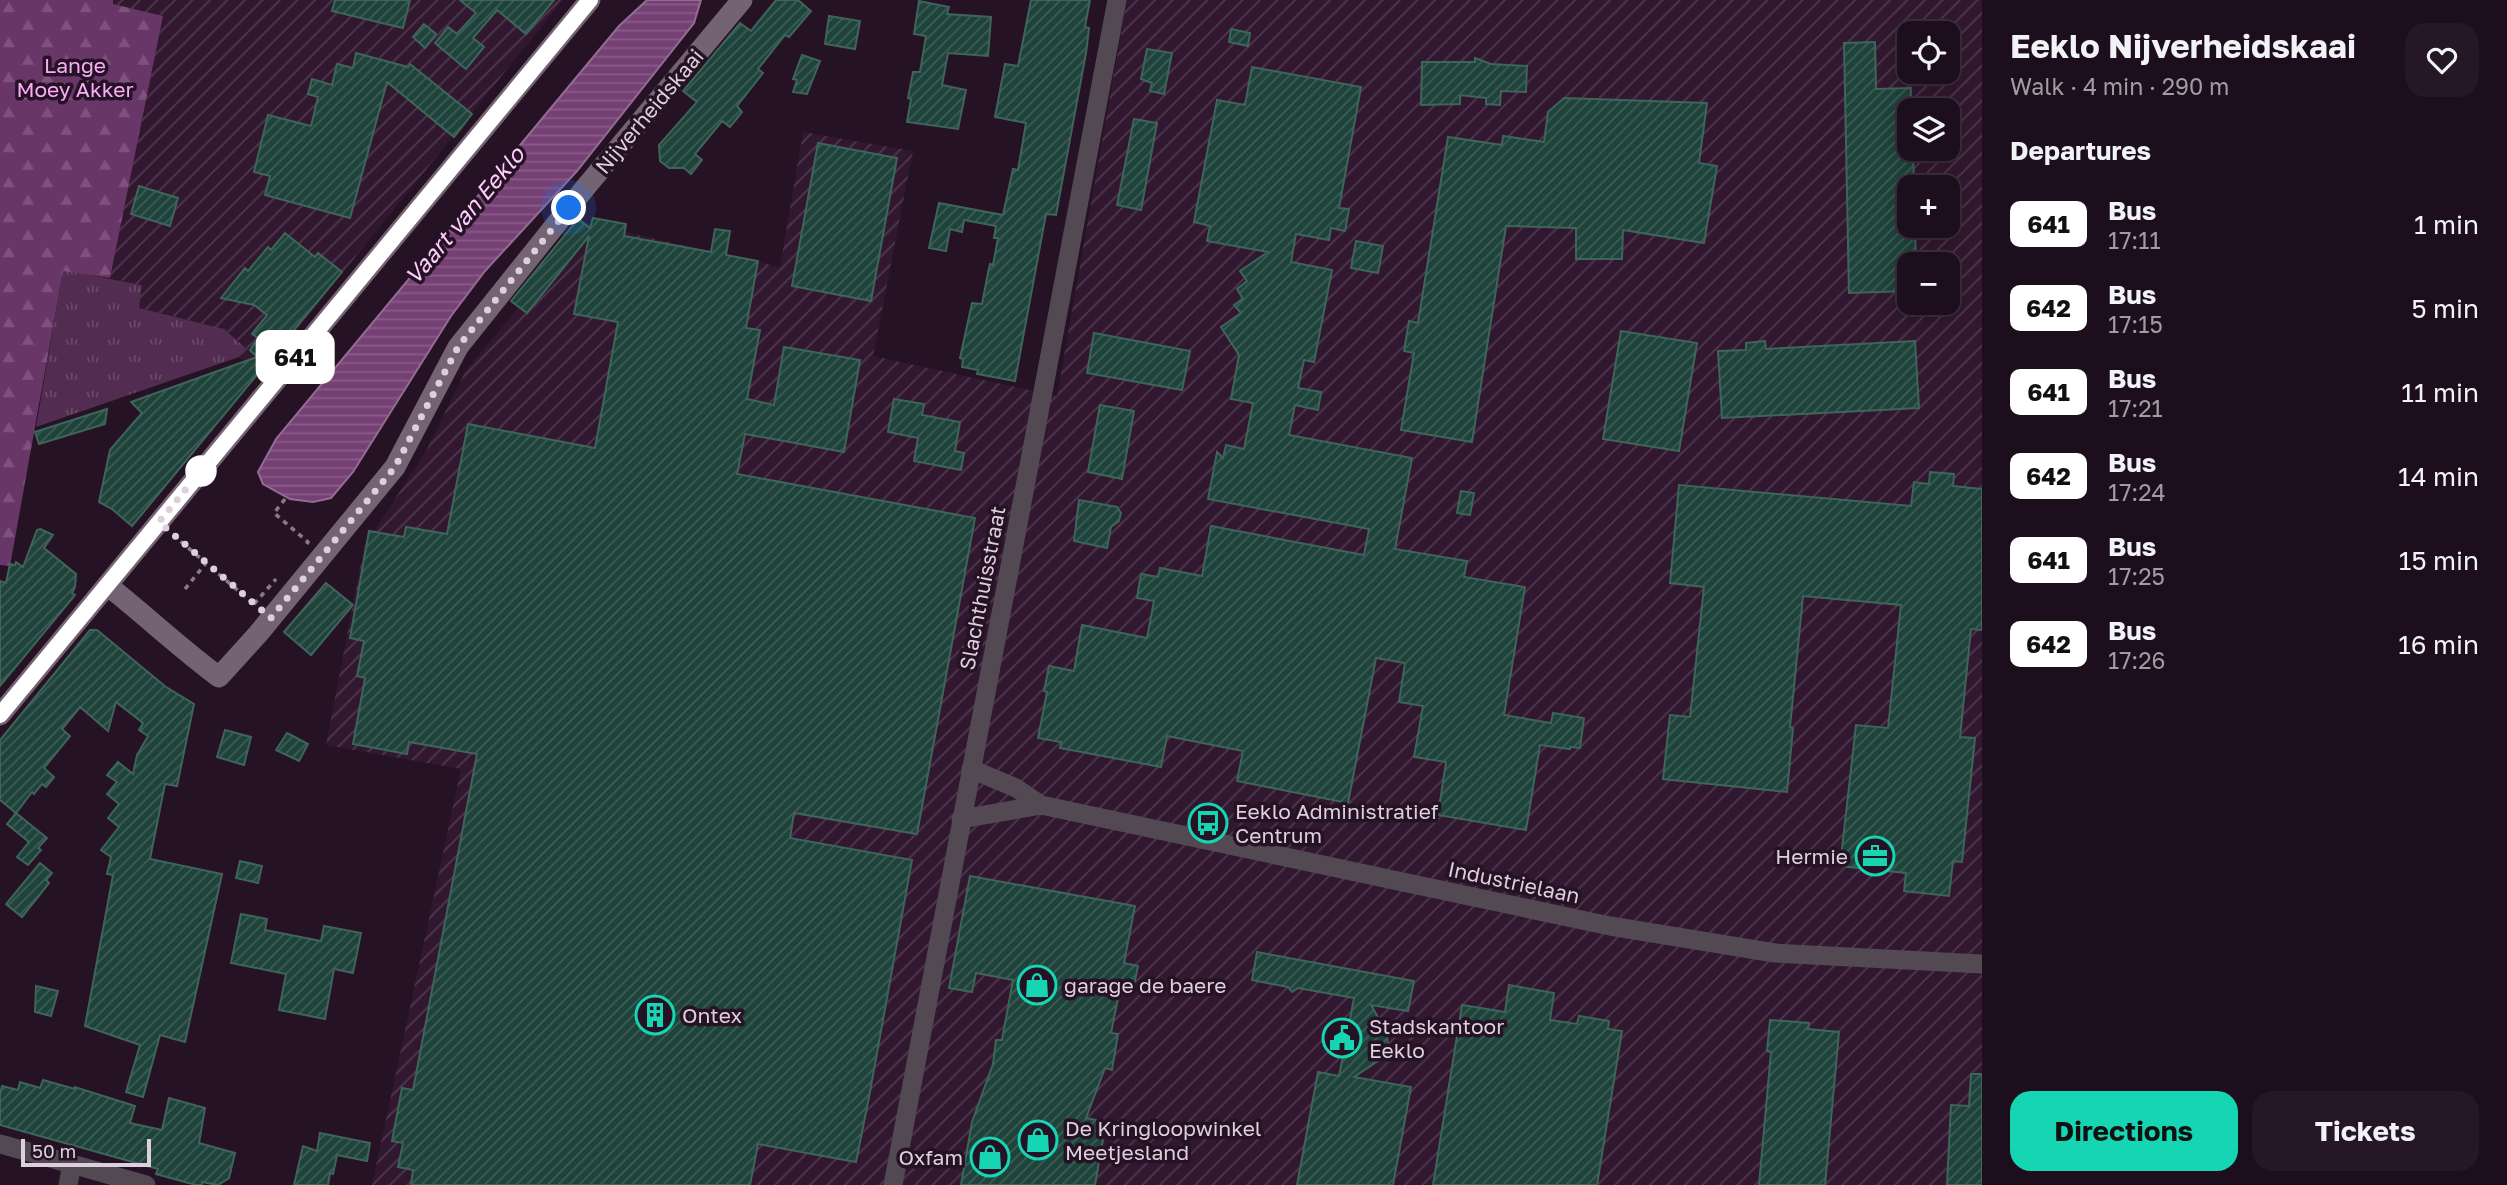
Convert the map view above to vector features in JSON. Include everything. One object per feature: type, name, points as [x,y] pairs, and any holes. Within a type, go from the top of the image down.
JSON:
[{"type":"street","points":[[0,715],[590,0]]},
{"type":"street","name":"Nijverheidskaai","points":[[107,585],[156,624],[186,653],[219,677],[395,467],[458,347],[585,188],[742,0]]},
{"type":"street","name":"Slachthuisstraat","points":[[893,1185],[1116,0]]},
{"type":"street","name":"Industrielaan","points":[[971,769],[1016,788],[1041,805]]},
{"type":"street","name":"Industrielaan","points":[[961,819],[1041,805],[1610,926],[1775,953],[1982,964]]},
{"type":"street","points":[[0,1144],[146,1185]]},
{"type":"street","points":[[68,1185],[72,1164]]},
{"type":"path","points":[[285,499],[274,513],[308,542],[299,553]]},
{"type":"path","points":[[159,522],[271,618]]},
{"type":"path","points":[[185,589],[206,563]]},
{"type":"path","points":[[254,604],[281,573]]},
{"type":"shaded area","points":[[113,0],[563,0],[261,374],[239,357],[247,348],[224,329],[138,308],[142,285],[110,278],[163,16],[112,4]]},
{"type":"shaded area","points":[[1127,0],[1982,0],[1982,1185],[372,1185],[461,769],[326,745],[364,547],[426,451],[466,370],[589,224],[780,267],[803,132],[913,151],[873,356],[1057,396]]},
{"type":"green space","name":"Lange Moey Akker","points":[[0,0],[113,0],[113,4],[163,16],[110,278],[63,271],[10,566],[0,565]]},
{"type":"green space","points":[[63,270],[142,285],[139,308],[224,329],[247,349],[239,357],[36,427]]},
{"type":"water","name":"Vaart van Eeklo","points":[[647,0],[701,0],[694,23],[577,171],[485,271],[451,316],[353,472],[331,498],[313,502],[290,499],[263,484],[258,472],[276,439],[619,26]]},
{"type":"building","points":[[335,0],[410,0],[403,28],[332,11]]},
{"type":"building","points":[[460,0],[554,0],[526,34],[497,10],[473,38],[484,47],[466,69],[435,43],[448,27],[457,34],[476,13]]},
{"type":"building","points":[[776,0],[798,0],[811,11],[789,37],[785,35],[758,69],[763,73],[737,106],[742,112],[730,127],[722,121],[695,154],[702,160],[691,174],[684,168],[669,168],[660,161],[659,145],[697,102],[683,91],[740,23],[751,31]]},
{"type":"building","points":[[1031,0],[1090,0],[1085,27],[1089,28],[1056,215],[1046,214],[1015,381],[977,374],[978,370],[962,367],[963,359],[960,358],[972,303],[982,304],[990,264],[993,265],[998,238],[994,238],[996,226],[964,220],[962,232],[950,229],[946,251],[929,248],[939,203],[1003,215],[1013,169],[1018,170],[1026,123],[995,117],[1005,64],[1018,66]]},
{"type":"building","points":[[919,1],[949,7],[947,14],[991,17],[988,56],[948,53],[942,85],[966,90],[958,129],[907,122],[913,72],[920,72],[926,36],[914,34]]},
{"type":"building","points":[[829,16],[860,21],[855,49],[825,44]]},
{"type":"building","points":[[424,24],[436,34],[425,48],[413,37]]},
{"type":"building","points":[[1231,29],[1250,33],[1248,46],[1229,42]]},
{"type":"building","points":[[1875,42],[1876,89],[1911,88],[1911,98],[1897,98],[1897,161],[1913,161],[1914,175],[1897,175],[1897,238],[1915,238],[1916,252],[1897,252],[1897,291],[1849,293],[1844,43]]},
{"type":"building","points":[[1147,49],[1172,53],[1164,94],[1150,91],[1152,83],[1141,79]]},
{"type":"building","points":[[356,53],[408,67],[410,64],[472,114],[454,137],[387,82],[350,218],[265,195],[270,176],[254,172],[268,115],[311,126],[318,97],[308,94],[312,79],[332,85],[337,64],[353,68]]},
{"type":"building","points":[[802,55],[820,61],[807,94],[793,92],[797,80],[793,79]]},
{"type":"building","points":[[1475,58],[1491,64],[1527,66],[1526,92],[1501,91],[1500,105],[1486,104],[1486,98],[1460,95],[1460,104],[1421,105],[1422,62],[1475,62]]},
{"type":"building","points":[[1252,67],[1361,87],[1339,208],[1349,209],[1345,231],[1331,228],[1329,240],[1296,234],[1291,262],[1332,270],[1314,362],[1304,360],[1298,388],[1321,392],[1318,410],[1295,405],[1289,435],[1412,458],[1395,549],[1467,561],[1464,577],[1525,587],[1504,715],[1551,723],[1553,713],[1584,718],[1580,748],[1540,745],[1526,830],[1438,815],[1446,762],[1414,757],[1423,706],[1399,702],[1405,663],[1376,658],[1348,803],[1237,781],[1243,751],[1167,736],[1161,767],[1060,748],[1061,742],[1038,738],[1049,666],[1074,671],[1082,625],[1147,638],[1154,601],[1137,598],[1141,574],[1158,577],[1160,568],[1202,576],[1211,526],[1364,555],[1369,529],[1208,499],[1217,452],[1223,458],[1226,445],[1244,449],[1253,403],[1231,399],[1239,355],[1221,327],[1241,313],[1234,305],[1243,299],[1237,289],[1247,281],[1240,271],[1268,252],[1207,241],[1210,226],[1194,222],[1217,100],[1245,105]]},
{"type":"building","points":[[1564,98],[1707,103],[1699,163],[1717,166],[1704,243],[1623,230],[1622,259],[1576,259],[1576,228],[1506,226],[1472,442],[1401,430],[1414,353],[1404,351],[1409,321],[1418,323],[1448,137],[1502,145],[1503,136],[1544,142],[1548,112]]},
{"type":"building","points":[[1134,119],[1157,123],[1141,210],[1117,205]]},
{"type":"building","points":[[818,143],[897,158],[871,301],[792,286]]},
{"type":"building","points":[[139,186],[178,198],[170,226],[131,214]]},
{"type":"building","points":[[593,218],[626,224],[624,236],[711,252],[715,229],[730,231],[726,255],[758,261],[746,328],[760,330],[747,399],[774,405],[784,347],[860,360],[844,452],[745,434],[737,474],[975,518],[917,834],[794,813],[790,838],[912,860],[869,1097],[856,1162],[758,1144],[750,1185],[411,1185],[413,1170],[398,1167],[403,1143],[392,1141],[402,1088],[413,1090],[477,754],[409,742],[407,754],[353,744],[365,678],[357,676],[364,641],[350,638],[369,531],[404,537],[406,527],[447,534],[468,424],[595,448],[618,322],[574,314],[589,236],[527,313],[511,301],[578,219],[590,228]]},
{"type":"building","points":[[285,233],[315,257],[318,253],[342,272],[132,526],[99,502],[110,450],[142,413],[131,402],[257,357],[250,350],[258,338],[252,334],[267,315],[254,305],[221,298],[245,268],[248,271],[268,247],[271,250]]},
{"type":"building","points":[[1356,241],[1383,246],[1378,273],[1351,268]]},
{"type":"building","points":[[1621,331],[1697,343],[1679,451],[1603,439]]},
{"type":"building","points":[[1094,333],[1190,351],[1182,390],[1087,373]]},
{"type":"building","points":[[1765,341],[1766,349],[1915,341],[1919,408],[1722,418],[1718,351],[1746,350],[1746,343]]},
{"type":"building","points":[[894,399],[924,404],[922,415],[960,422],[955,451],[964,453],[961,470],[914,461],[918,438],[888,432]]},
{"type":"building","points":[[1100,405],[1134,411],[1122,479],[1088,472]]},
{"type":"building","points":[[107,409],[105,424],[39,444],[35,432]]},
{"type":"building","points":[[1930,472],[1954,474],[1953,486],[1982,489],[1982,630],[1971,629],[1960,737],[1975,738],[1962,862],[1953,861],[1949,896],[1904,891],[1906,873],[1840,866],[1856,725],[1888,728],[1901,605],[1803,596],[1790,727],[1793,728],[1787,792],[1663,779],[1670,715],[1690,717],[1704,587],[1670,583],[1679,485],[1911,506],[1914,482],[1929,484]]},
{"type":"building","points":[[1461,491],[1474,493],[1470,515],[1457,513]]},
{"type":"building","points":[[1079,500],[1117,507],[1121,513],[1119,521],[1111,527],[1107,548],[1074,541]]},
{"type":"building","points":[[37,530],[53,535],[44,548],[76,574],[72,593],[75,595],[0,686],[0,581],[6,583],[10,564],[15,565],[16,562],[23,567]]},
{"type":"building","points":[[326,583],[353,605],[311,655],[284,632]]},
{"type":"building","points":[[90,630],[97,630],[166,687],[194,704],[177,786],[165,784],[150,859],[222,874],[185,1042],[160,1035],[143,1097],[126,1092],[140,1045],[85,1026],[113,875],[107,874],[111,857],[101,850],[119,827],[108,818],[119,804],[107,794],[117,782],[107,775],[118,762],[133,774],[137,755],[148,736],[139,730],[143,723],[116,702],[108,731],[80,707],[62,729],[70,736],[44,768],[54,777],[46,787],[42,784],[34,794],[32,792],[16,813],[0,800],[0,740]]},
{"type":"building","points":[[225,730],[251,737],[244,765],[217,757]]},
{"type":"building","points":[[287,733],[308,744],[299,761],[276,750]]},
{"type":"building","points":[[16,813],[47,838],[28,865],[17,857],[29,842],[7,824]]},
{"type":"building","points":[[240,861],[262,866],[258,883],[236,878]]},
{"type":"building","points":[[40,863],[52,873],[46,880],[49,883],[22,917],[6,904]]},
{"type":"building","points":[[970,876],[1135,906],[1124,963],[1138,966],[1134,985],[1126,984],[1124,994],[1119,993],[1111,1033],[1118,1034],[1112,1070],[1105,1068],[1086,1118],[1106,1122],[1095,1185],[961,1185],[972,1122],[993,1064],[996,1040],[1002,1040],[1013,980],[976,973],[972,992],[949,988]]},
{"type":"building","points":[[241,914],[267,919],[265,930],[321,941],[324,926],[361,933],[353,973],[334,969],[325,1019],[279,1010],[286,974],[231,963]]},
{"type":"building","points":[[1257,952],[1414,981],[1408,1011],[1371,1005],[1387,1033],[1388,1048],[1381,1059],[1354,1077],[1411,1087],[1393,1185],[1297,1185],[1318,1072],[1339,1076],[1345,1046],[1341,1039],[1342,1034],[1348,1030],[1354,998],[1298,988],[1292,992],[1288,987],[1252,980]]},
{"type":"building","points":[[1509,985],[1554,993],[1550,1020],[1577,1024],[1579,1016],[1609,1021],[1608,1029],[1622,1031],[1597,1185],[1433,1185],[1462,1005],[1505,1012]]},
{"type":"building","points":[[36,986],[58,991],[51,1016],[35,1012]]},
{"type":"building","points":[[1770,1020],[1809,1023],[1808,1029],[1839,1032],[1825,1185],[1759,1185],[1771,1052],[1767,1051]]},
{"type":"building","points":[[1971,1074],[1982,1074],[1982,1185],[1947,1185],[1951,1105],[1969,1106]]},
{"type":"building","points":[[43,1080],[135,1106],[130,1123],[162,1130],[169,1098],[205,1108],[199,1143],[235,1153],[229,1178],[218,1185],[202,1182],[202,1185],[196,1185],[156,1174],[158,1169],[0,1125],[2,1086],[18,1090],[20,1082],[40,1088]]},
{"type":"building","points":[[320,1133],[370,1143],[367,1161],[337,1155],[328,1185],[294,1185],[303,1146],[317,1151]]},
{"type":"bus line","name":"641","points":[[0,715],[590,0]]},
{"type":"place","name":"Eeklo Administratief Centrum","points":[[1208,823]]},
{"type":"place","name":"Hermie","points":[[1875,856]]},
{"type":"place","name":"garage de baere","points":[[1037,985]]},
{"type":"place","name":"Ontex","points":[[655,1015]]},
{"type":"place","name":"Stadskantoor Eeklo","points":[[1342,1038]]},
{"type":"place","name":"De Kringloopwinkel Meetjesland","points":[[1038,1140]]},
{"type":"place","name":"Oxfam","points":[[990,1157]]},
{"type":"route","points":[[201,471],[209,461],[159,522],[271,618],[395,467],[458,347],[569,208]]}]
